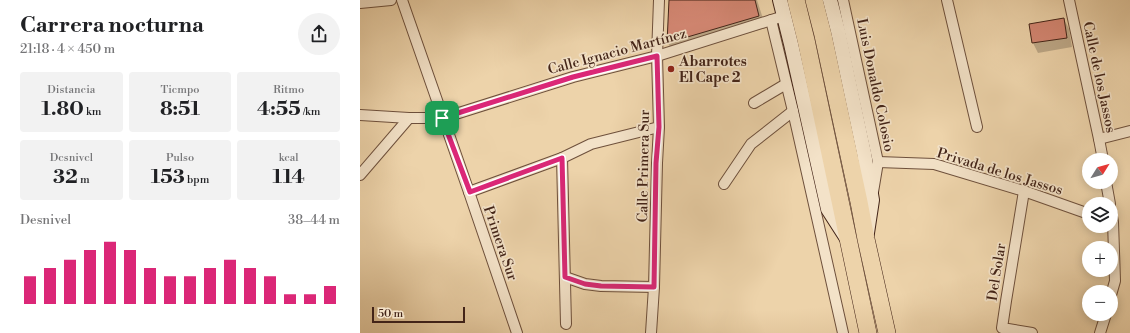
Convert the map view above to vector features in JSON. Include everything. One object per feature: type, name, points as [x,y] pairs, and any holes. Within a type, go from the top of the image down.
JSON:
[{"type":"highway","points":[[796,0],[808,47],[868,333]]},
{"type":"highway","points":[[814,0],[866,201],[866,239],[887,333]]},
{"type":"main road","points":[[780,0],[778,18],[828,209],[849,242]]},
{"type":"main road","points":[[830,0],[864,153],[866,201]]},
{"type":"street","points":[[360,3],[391,0]]},
{"type":"street","name":"Primera Sur","points":[[402,0],[442,118],[470,192],[517,333]]},
{"type":"street","name":"Calle Primera Sur","points":[[651,333],[654,287],[656,163],[659,127],[657,56],[659,0]]},
{"type":"street","name":"Luis Donaldo Colosio","points":[[843,0],[878,162],[866,201]]},
{"type":"street","points":[[947,0],[977,127]]},
{"type":"street","name":"Calle de los Jassos","points":[[1069,0],[1102,153]]},
{"type":"street","points":[[778,18],[786,84],[843,333]]},
{"type":"street","name":"Calle Ignacio Martínez","points":[[360,115],[409,118],[442,118],[573,77],[657,56],[778,18]]},
{"type":"street","points":[[754,103],[786,84]]},
{"type":"street","points":[[724,184],[751,144],[793,112]]},
{"type":"street","points":[[360,175],[409,118]]},
{"type":"street","points":[[470,192],[562,158],[591,144],[659,127]]},
{"type":"street","points":[[1099,139],[1130,131]]},
{"type":"street","points":[[562,158],[566,324]]},
{"type":"street","name":"Privada de los Jassos","points":[[878,162],[934,164],[1024,191],[1082,212]]},
{"type":"street","name":"Del Solar","points":[[1024,191],[1002,328],[1032,333]]},
{"type":"street","points":[[1113,233],[1115,281],[1114,285]]},
{"type":"street","points":[[565,277],[585,284],[601,286],[654,287]]},
{"type":"street","points":[[1100,333],[1104,321]]},
{"type":"building","points":[[669,0],[755,0],[759,16],[667,43]]},
{"type":"building","points":[[1064,18],[1067,38],[1032,43],[1029,24]]},
{"type":"place","name":"Abarrotes El Cape 2","points":[[671,69]]},
{"type":"route","points":[[657,56],[659,127],[656,163],[654,287],[601,286],[585,284],[565,277],[562,158],[470,192],[442,118],[573,77],[657,56]]}]
